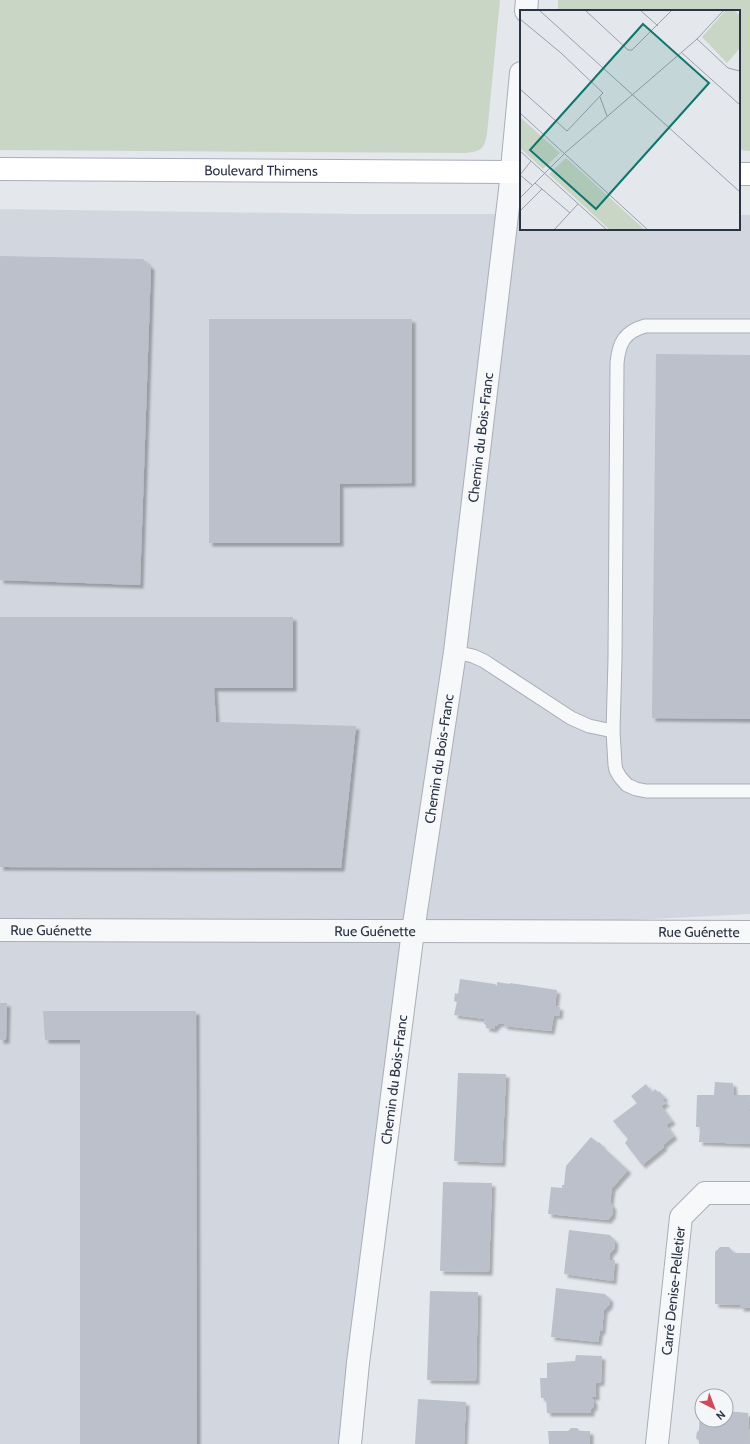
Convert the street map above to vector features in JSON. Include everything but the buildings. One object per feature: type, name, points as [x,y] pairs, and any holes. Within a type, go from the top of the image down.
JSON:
[{"type":"street","points":[[526,10],[527,0]]},
{"type":"street","name":"Chemin du Bois-Franc","points":[[350,1444],[358,1363],[413,930],[455,652],[517,172],[520,98]]},
{"type":"street","name":"Boulevard Thimens","points":[[0,169],[517,172]]},
{"type":"street","name":"Rue Guénette","points":[[0,930],[750,932]]},
{"type":"street","name":"Carré Denise-Pelletier","points":[[657,1444],[681,1217],[705,1192],[750,1193]]},
{"type":"lane","points":[[750,326],[645,326],[638,328],[629,334],[622,342],[618,350],[613,731],[616,770],[620,778],[636,790],[750,791]]},
{"type":"lane","points":[[455,652],[473,656],[484,661],[571,718],[589,726],[613,731]]},
{"type":"shaded area","points":[[0,209],[352,214],[520,214],[520,230],[740,230],[740,215],[750,215],[750,914],[413,931],[351,1444],[0,1444]]},
{"type":"green space","points":[[0,0],[500,0],[486,139],[483,146],[479,150],[466,153],[0,150]]},
{"type":"green space","points":[[558,0],[750,0],[750,151],[740,150],[740,10],[558,10]]}]
